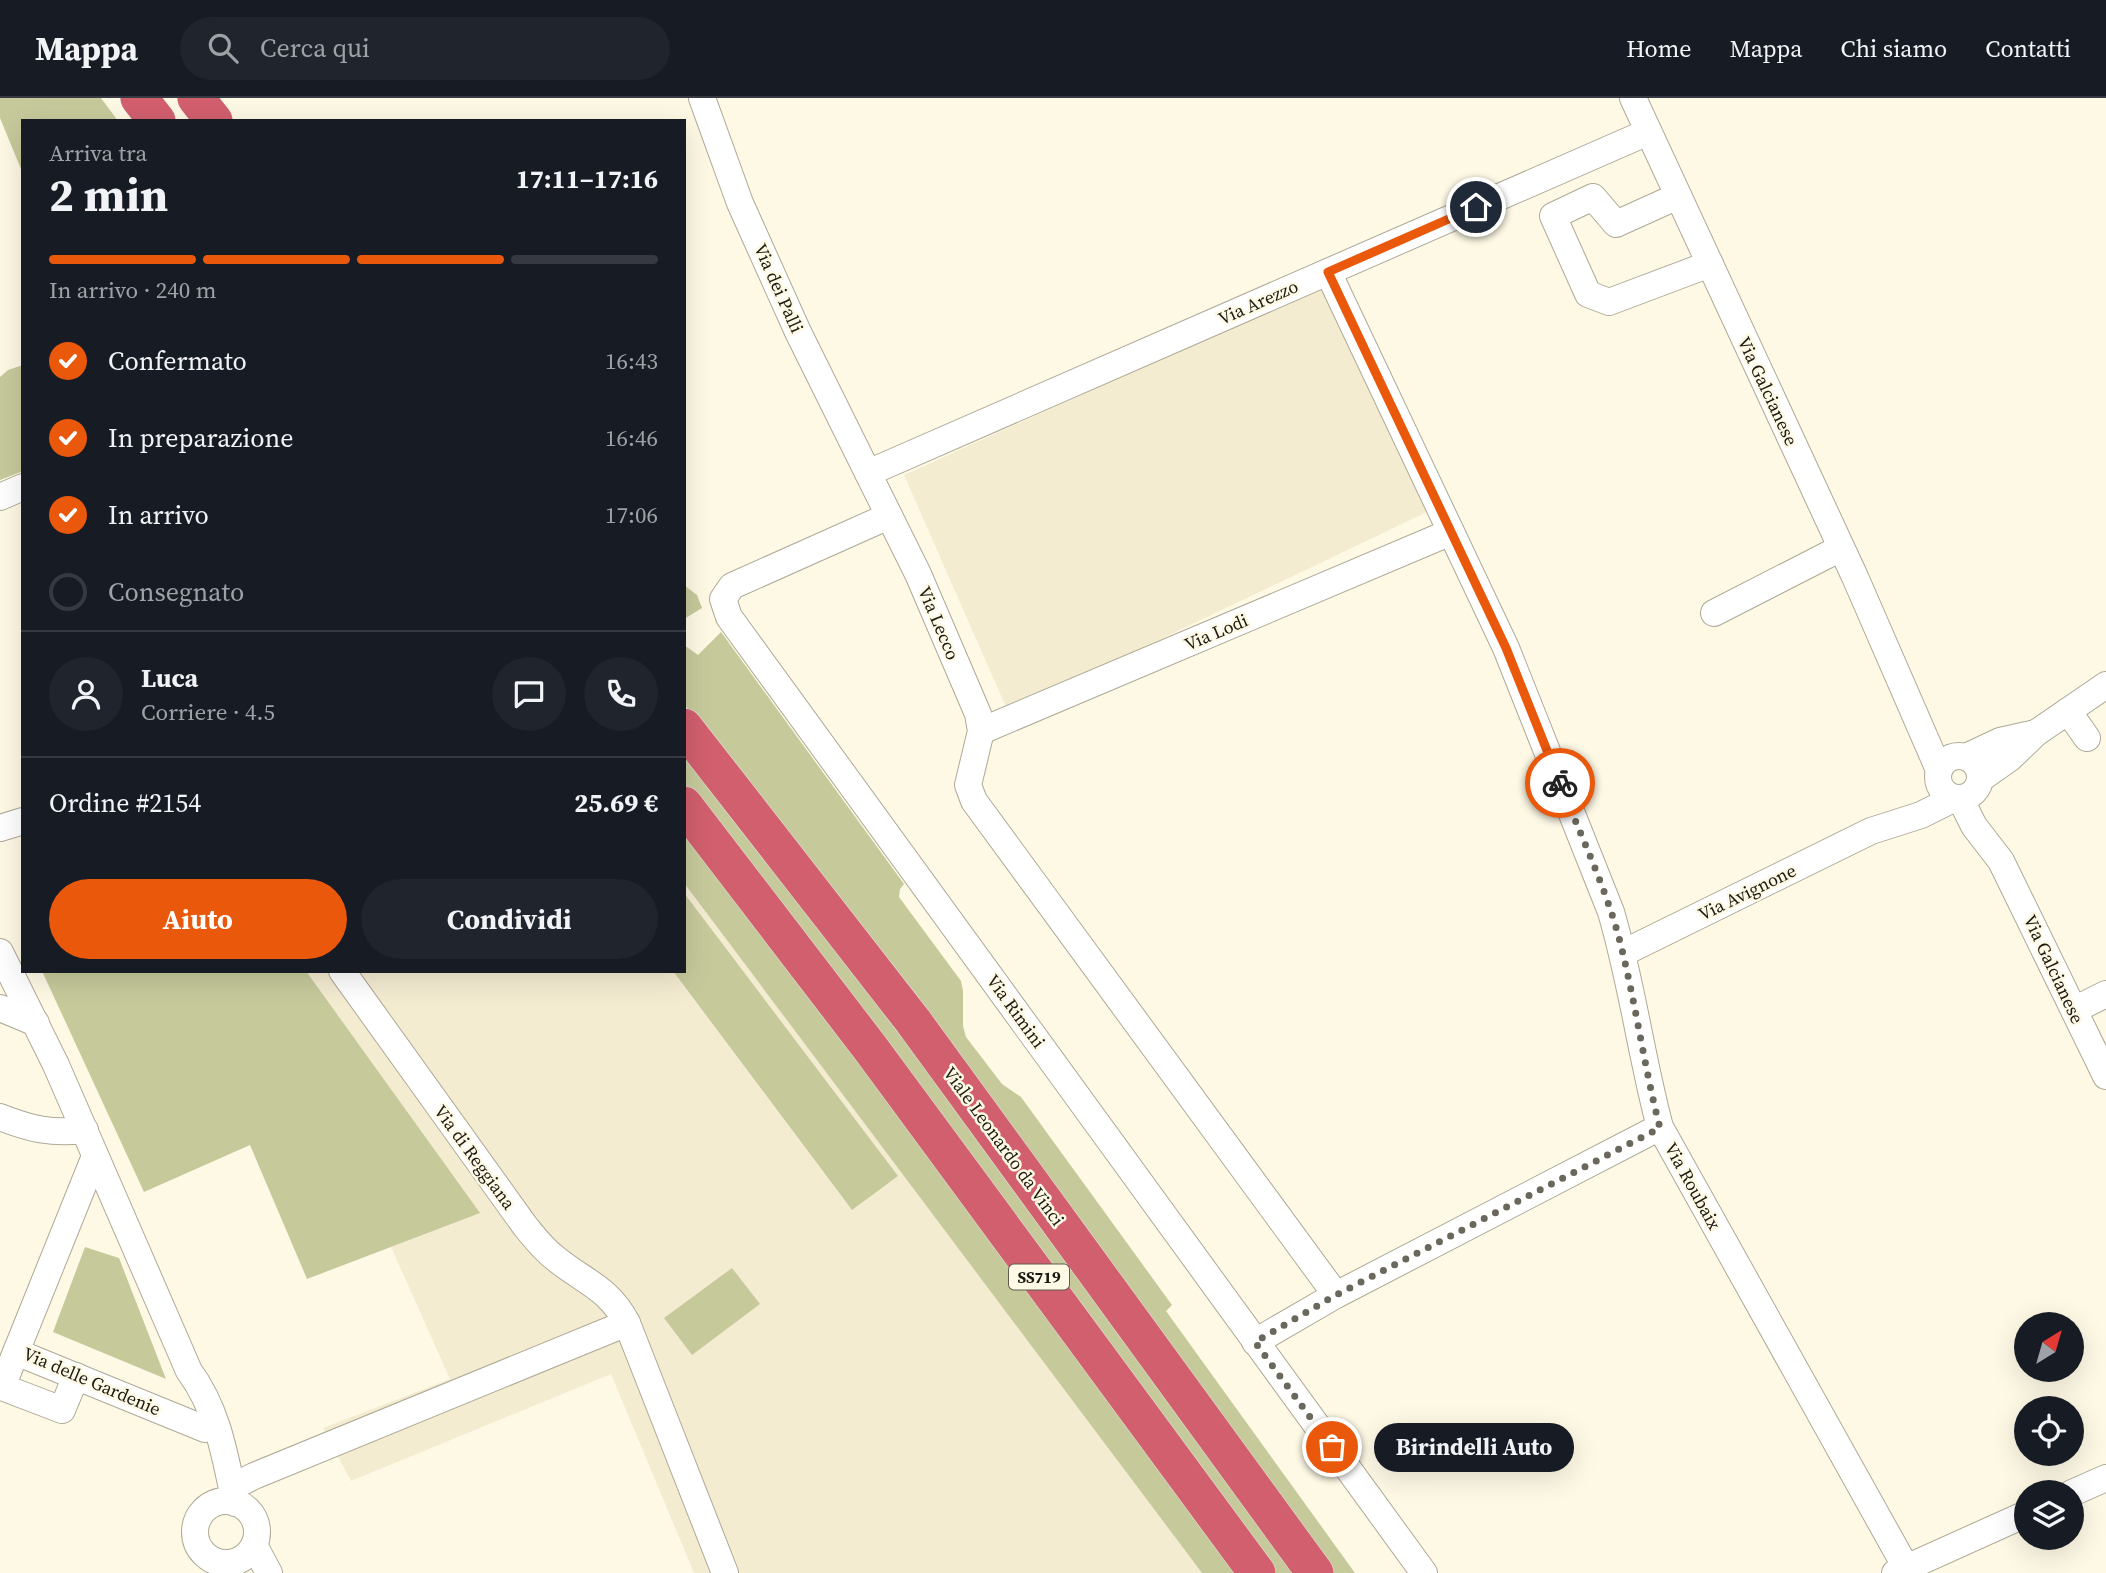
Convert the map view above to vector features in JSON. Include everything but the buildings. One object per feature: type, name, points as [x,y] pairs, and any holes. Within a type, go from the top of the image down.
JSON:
[{"type":"highway","points":[[123,98],[132,119]]},
{"type":"highway","points":[[139,98],[155,119]]},
{"type":"highway","points":[[196,98],[212,119]]},
{"type":"highway","name":"Viale Leonardo da Vinci","points":[[686,730],[913,1021],[1315,1573]]},
{"type":"highway","name":"SS719","points":[[686,808],[871,1049],[1257,1573]]},
{"type":"street","name":"Via dei Palli","points":[[702,98],[740,203],[798,332],[889,516]]},
{"type":"street","name":"Via Galcianese","points":[[1633,98],[1903,685],[1959,779],[2106,1076]]},
{"type":"street","name":"Via Arezzo","points":[[868,473],[1648,132]]},
{"type":"street","points":[[1678,196],[1616,224],[1593,197],[1553,216],[1588,294],[1609,302],[1710,264]]},
{"type":"street","name":"Via Roubaix","points":[[1328,272],[1506,648],[1611,912],[1623,953],[1660,1128],[1903,1571]]},
{"type":"street","points":[[0,497],[21,488]]},
{"type":"street","name":"Via Lecco","points":[[889,516],[918,574],[978,714],[981,732]]},
{"type":"street","name":"Via Rimini","points":[[889,516],[732,586],[723,599],[724,608],[1424,1573]]},
{"type":"street","name":"Via Lodi","points":[[981,732],[1451,532]]},
{"type":"street","points":[[1714,613],[1841,548]]},
{"type":"street","points":[[2087,738],[2068,711],[2106,685]]},
{"type":"street","name":"Via Avignone","points":[[1623,953],[1871,831],[1913,799],[1959,779],[2000,741],[2036,733],[2068,711]]},
{"type":"street","points":[[981,732],[968,785],[974,801],[1336,1295]]},
{"type":"street","name":"Via di Reggiana","points":[[343,973],[525,1226],[557,1261],[611,1298],[627,1323],[725,1573]]},
{"type":"street","points":[[4,978],[36,1023],[85,1130],[189,1371],[192,1392],[210,1424],[240,1458],[237,1497]]},
{"type":"street","points":[[2074,1010],[2106,993]]},
{"type":"street","points":[[0,1117],[31,1129],[61,1133],[85,1130]]},
{"type":"street","points":[[1255,1342],[1336,1295],[1660,1128]]},
{"type":"street","name":"Via delle Gardenie","points":[[95,1156],[16,1352],[210,1424]]},
{"type":"street","points":[[210,1424],[213,1461],[237,1497],[257,1530],[254,1545],[245,1557],[216,1566],[195,1539],[200,1515],[237,1497],[627,1323]]},
{"type":"street","points":[[16,1352],[2,1387],[62,1410],[76,1376]]},
{"type":"street","points":[[2084,1488],[2106,1478]]},
{"type":"street","points":[[1903,1571],[2014,1520]]},
{"type":"street","points":[[254,1545],[269,1573]]},
{"type":"shaded area","points":[[1320,287],[1427,512],[1094,671],[1006,707],[904,475]]},
{"type":"shaded area","points":[[686,886],[1202,1573],[694,1573],[611,1374],[351,1481],[323,1428],[450,1379],[391,1247],[479,1213],[307,973],[686,973]]},
{"type":"green space","points":[[0,98],[101,98],[117,119],[21,119],[21,169],[0,118]]},
{"type":"green space","points":[[21,366],[21,472],[0,480],[0,377],[8,370]]},
{"type":"green space","points":[[686,587],[697,595],[702,608],[686,618]]},
{"type":"green space","points":[[721,632],[904,884],[899,897],[961,981],[966,1037],[1002,1084],[1021,1097],[1172,1305],[1166,1311],[1355,1573],[1333,1573],[841,905],[686,707],[686,646],[698,655]]},
{"type":"green space","points":[[686,750],[871,988],[1302,1573],[1269,1573],[839,986],[686,790]]},
{"type":"green space","points":[[686,828],[1240,1573],[1202,1573],[686,886]]},
{"type":"green space","points":[[686,896],[898,1176],[852,1210],[674,973],[686,973]]},
{"type":"green space","points":[[43,973],[307,973],[480,1213],[307,1279],[250,1145],[144,1192]]},
{"type":"green space","points":[[85,1247],[119,1258],[166,1379],[53,1332]]},
{"type":"green space","points":[[732,1268],[760,1304],[692,1355],[664,1318]]},
{"type":"way so far","points":[[1332,1447],[1255,1342],[1336,1295],[1660,1128],[1623,953],[1611,912],[1560,783]]},
{"type":"place","name":"Birindelli Auto","points":[[1332,1447]]},
{"type":"route","points":[[1476,207],[1328,272],[1506,648],[1560,783]]}]
